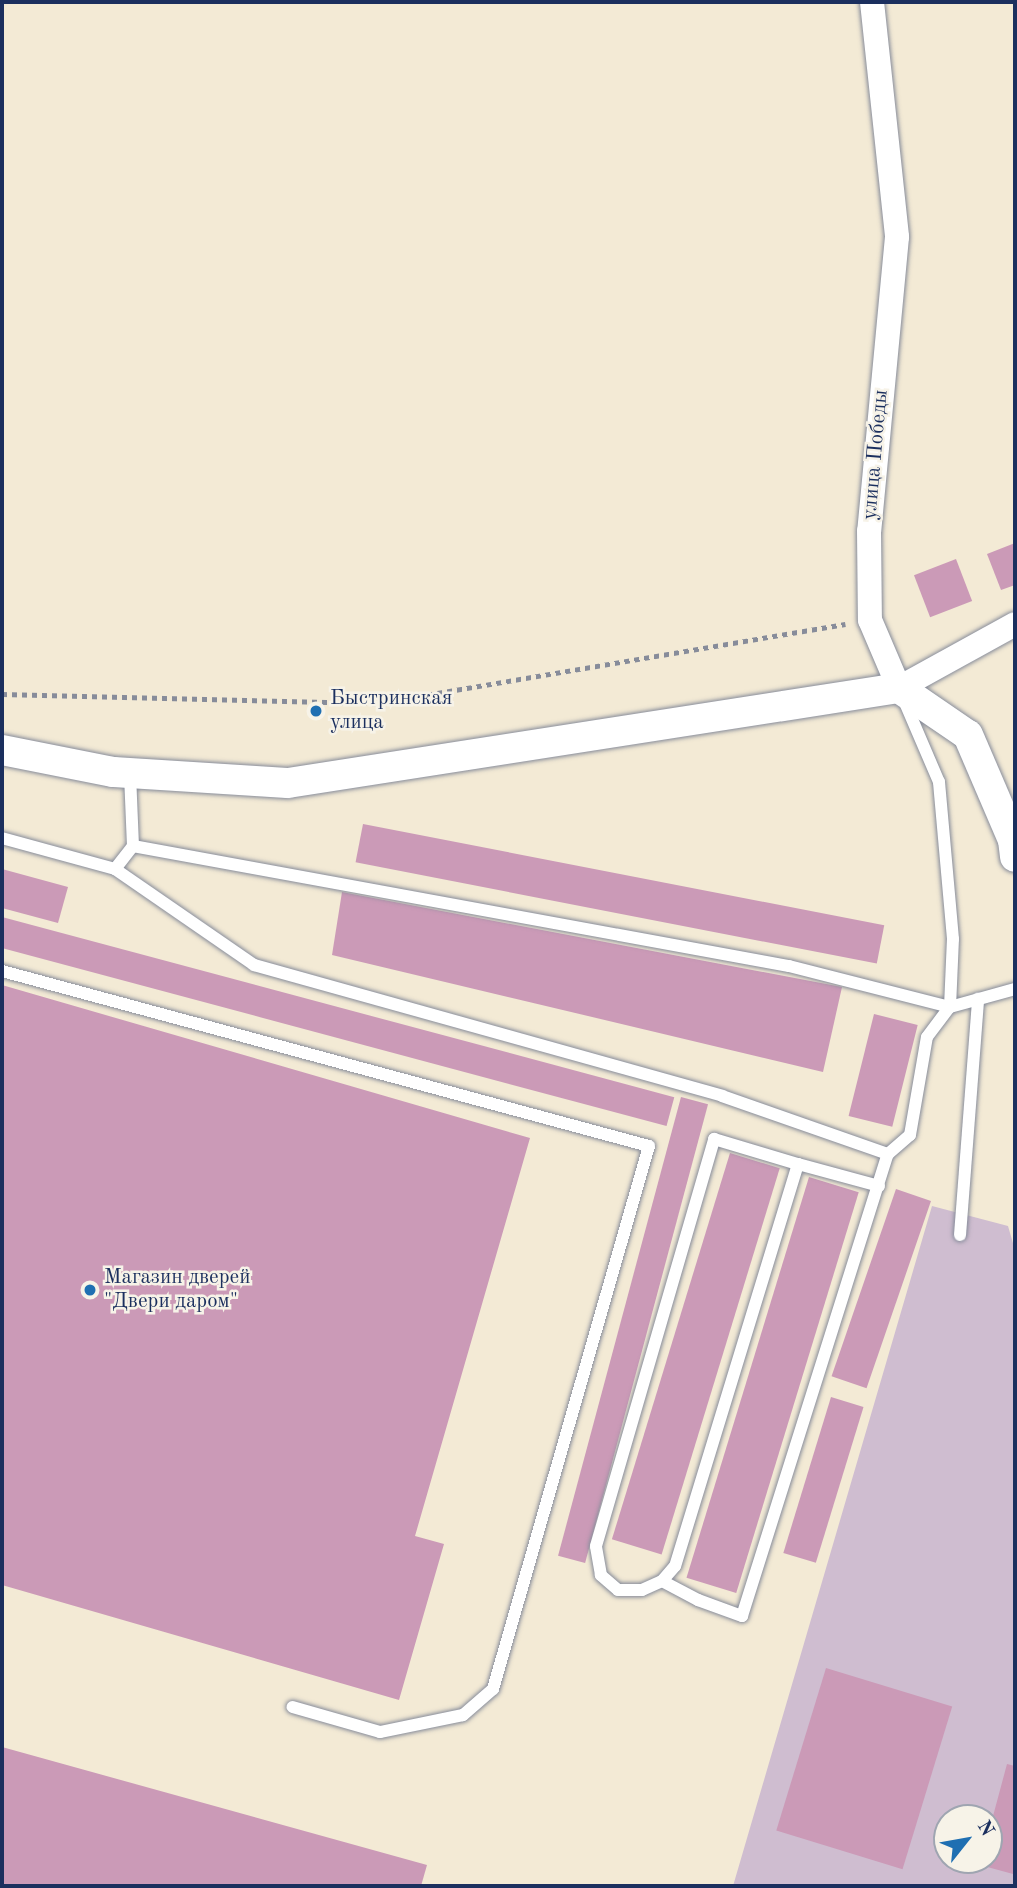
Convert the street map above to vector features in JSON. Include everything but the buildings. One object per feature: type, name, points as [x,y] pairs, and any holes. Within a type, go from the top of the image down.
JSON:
[{"type":"street","name":"улица Победы","points":[[872,2],[897,237],[869,531],[870,620],[899,688]]},
{"type":"street","points":[[2,750],[130,773],[288,783],[899,688],[1015,624]]},
{"type":"street","points":[[899,688],[968,735],[1015,846]]},
{"type":"lane","points":[[662,1581],[698,1600],[742,1615],[888,1154],[910,1135],[927,1037],[950,1007],[953,939],[939,782],[899,688]]},
{"type":"lane","points":[[116,869],[133,846],[130,773]]},
{"type":"lane","points":[[2,838],[116,869],[254,965],[722,1096],[888,1154]]},
{"type":"lane","points":[[133,846],[789,966],[950,1007],[1015,989]]},
{"type":"lane","points":[[2,971],[649,1146],[494,1689],[463,1714],[380,1732],[293,1707]]},
{"type":"lane","points":[[960,1236],[978,999]]},
{"type":"lane","points":[[798,1164],[675,1566],[662,1581],[642,1591],[618,1590],[601,1575],[596,1546],[713,1139],[879,1186]]},
{"type":"path","points":[[2,694],[378,703],[870,620]]},
{"type":"shaded area","points":[[932,1206],[1008,1226],[1015,1250],[1015,1886],[733,1886]]},
{"type":"place","name":"Быстринская улица","points":[[316,711]]},
{"type":"place","name":"Магазин дверей \"Двери даром\"","points":[[90,1290]]}]
